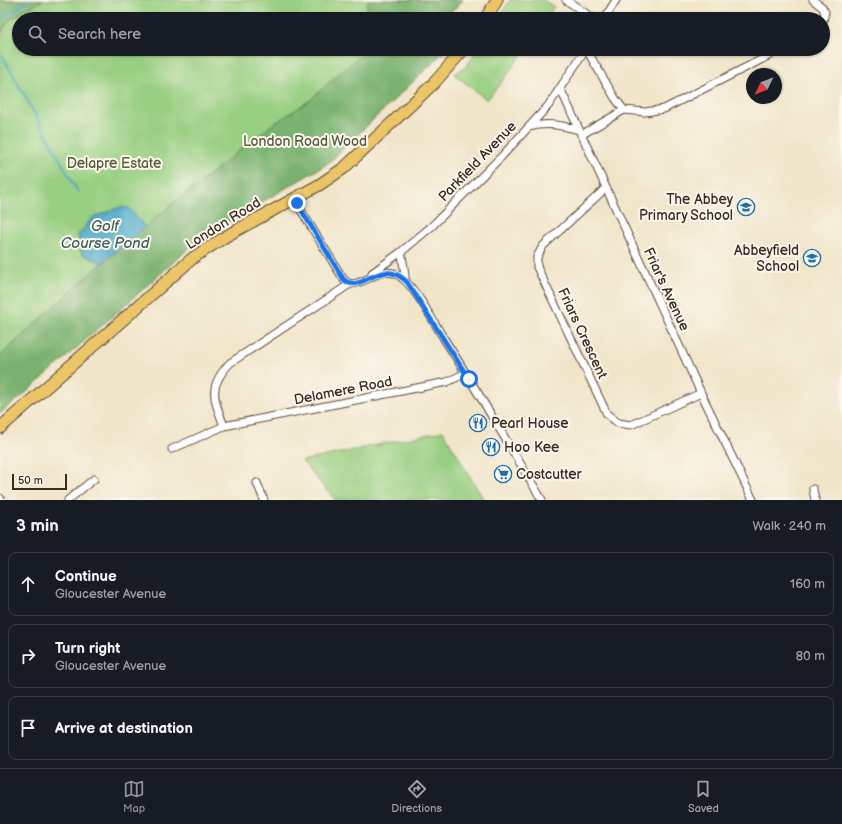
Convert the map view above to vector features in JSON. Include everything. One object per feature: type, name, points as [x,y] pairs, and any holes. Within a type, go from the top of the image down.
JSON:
[{"type":"highway","points":[[489,12],[497,0]]},
{"type":"highway","name":"London Road","points":[[0,428],[194,257],[228,235],[294,199],[344,168],[434,83],[458,56]]},
{"type":"street","points":[[566,0],[584,12]]},
{"type":"street","points":[[608,12],[616,0]]},
{"type":"street","points":[[813,0],[822,7],[825,12]]},
{"type":"street","name":"Parkfield Avenue","points":[[372,276],[372,273],[401,252],[432,226],[502,156],[548,106],[581,56]]},
{"type":"street","points":[[590,56],[615,98],[624,110]]},
{"type":"street","points":[[528,128],[539,124],[553,124],[580,133],[624,110],[645,112],[664,109],[768,56]]},
{"type":"street","name":"Friar's Avenue","points":[[560,88],[701,393],[753,500]]},
{"type":"street","name":"Friars Crescent","points":[[606,188],[543,246],[537,257],[537,266],[607,414],[618,423],[631,425],[701,393]]},
{"type":"street","points":[[294,199],[344,280],[350,284]]},
{"type":"street","points":[[401,252],[406,276],[405,280]]},
{"type":"street","points":[[224,426],[216,404],[215,391],[215,385],[220,373],[230,364],[350,284],[363,281],[381,272],[389,272],[405,280],[422,303],[542,500]]},
{"type":"street","name":"Delamere Road","points":[[172,449],[224,426],[447,382],[466,373]]},
{"type":"street","points":[[68,500],[94,479]]},
{"type":"street","points":[[257,483],[264,500]]},
{"type":"street","points":[[813,489],[815,500]]},
{"type":"green space","name":"Delapre Estate","points":[[0,0],[463,0],[450,12],[12,12],[12,56],[440,56],[327,164],[202,237],[21,397],[0,413]]},
{"type":"green space","points":[[0,0],[43,0],[23,12],[12,12],[12,19],[8,21],[0,35]]},
{"type":"green space","points":[[368,0],[463,0],[450,12],[366,12]]},
{"type":"green space","points":[[510,0],[544,0],[554,7],[551,12],[502,12]]},
{"type":"green space","name":"London Road Wood","points":[[360,56],[440,56],[327,164],[202,237],[21,397],[0,413],[0,356],[75,287],[155,218],[269,127],[310,100]]},
{"type":"green space","points":[[473,56],[520,56],[487,100],[454,74],[466,67]]},
{"type":"green space","points":[[443,431],[484,500],[335,500],[302,461]]},
{"type":"water","name":"Golf Course Pond","points":[[121,207],[129,208],[145,227],[102,263],[82,254],[78,235],[93,217]]},
{"type":"waterway","points":[[0,19],[30,0]]},
{"type":"waterway","points":[[2,55],[78,192]]},
{"type":"place","name":"The Abbey Primary School","points":[[746,207]]},
{"type":"place","name":"Abbeyfield School","points":[[812,258]]},
{"type":"place","name":"Pearl House","points":[[478,423]]},
{"type":"place","name":"Hoo Kee","points":[[491,447]]},
{"type":"place","name":"Costcutter","points":[[503,474]]},
{"type":"route","points":[[297,203],[344,280],[350,284],[355,284],[381,272],[389,272],[394,273],[407,282],[422,303],[469,379]]}]
